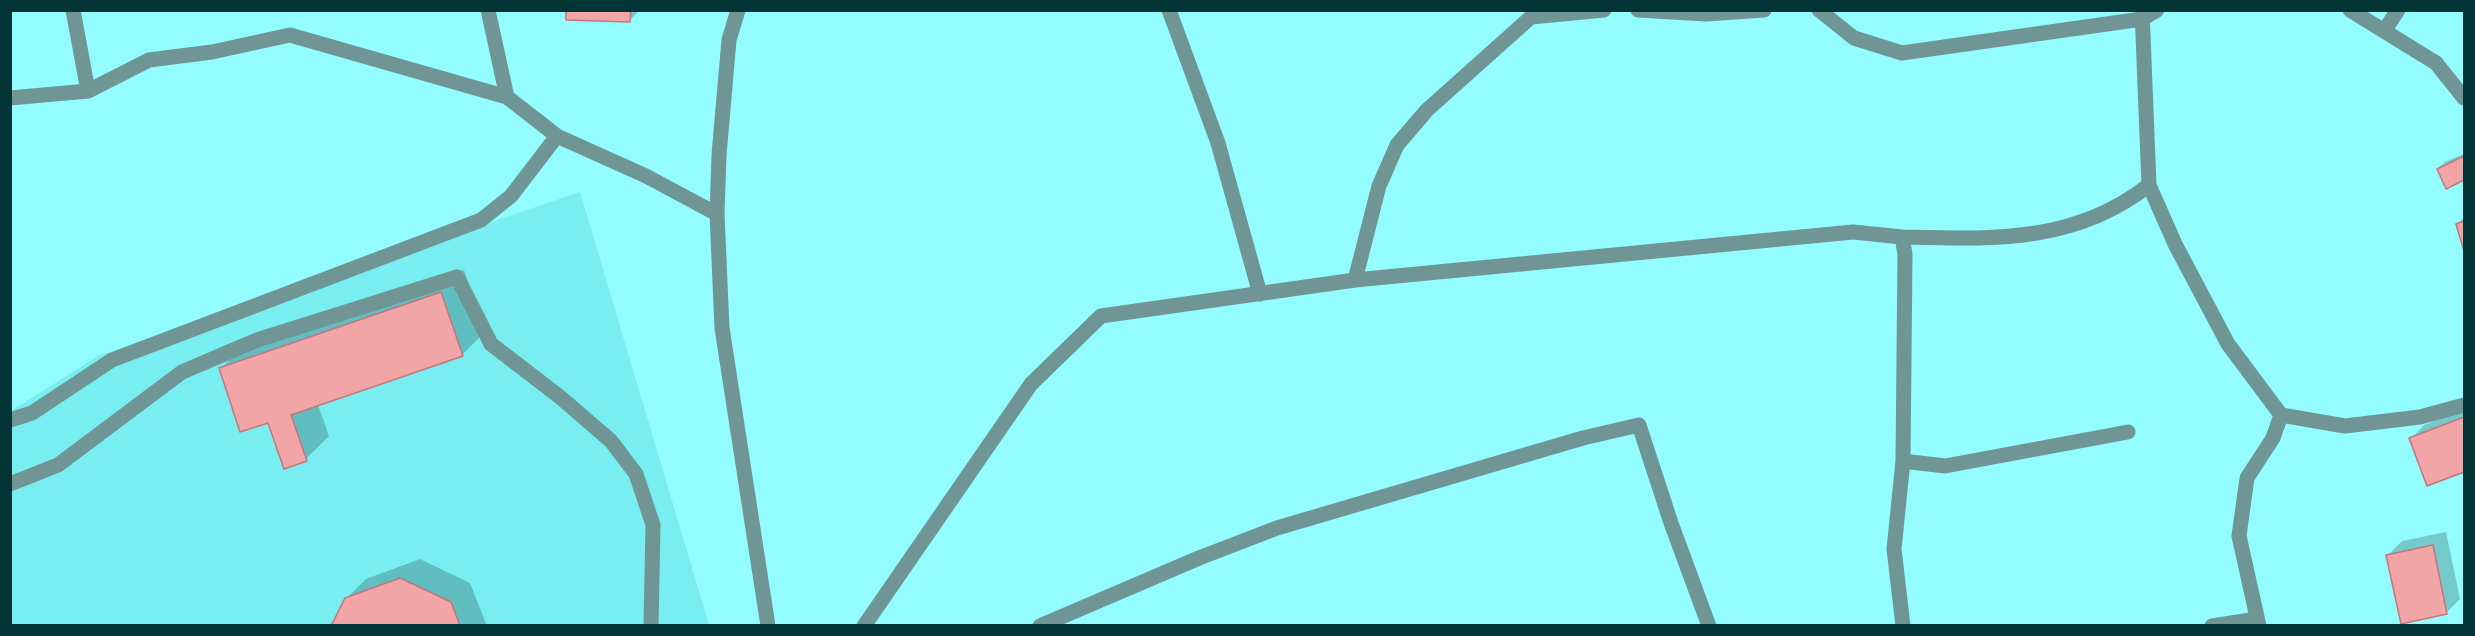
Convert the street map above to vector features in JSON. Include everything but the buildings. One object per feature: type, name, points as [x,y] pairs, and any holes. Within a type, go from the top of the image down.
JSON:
[{"type":"street","points":[[73,10],[88,91]]},
{"type":"street","points":[[488,10],[507,97]]},
{"type":"street","points":[[738,10],[729,40],[717,214],[722,328],[768,626]]},
{"type":"street","points":[[1169,10],[1218,144],[1260,294]]},
{"type":"street","points":[[1355,280],[1379,186],[1397,145],[1427,110],[1531,14],[1604,10]]},
{"type":"street","points":[[1638,10],[1706,14],[1764,10]]},
{"type":"street","points":[[1819,10],[1854,38],[1902,53],[2142,15],[2157,10]]},
{"type":"street","points":[[2350,10],[2436,63],[2464,98]]},
{"type":"street","points":[[2384,31],[2398,10]]},
{"type":"street","points":[[2142,15],[2149,185],[2175,244],[2228,344],[2281,415],[2345,426],[2420,417],[2464,405]]},
{"type":"street","points":[[10,98],[88,91],[149,60],[212,52],[290,35],[507,97],[557,136],[645,176],[717,214]]},
{"type":"street","points":[[10,420],[32,413],[112,360],[128,353],[481,220],[511,196],[557,136]]},
{"type":"street","points":[[864,626],[1031,384],[1101,316],[1355,280],[1853,232],[1902,237],[1992,239],[2056,231],[2126,203],[2149,185]]},
{"type":"street","points":[[1902,237],[1905,254],[1904,461],[1894,549],[1903,626]]},
{"type":"street","points":[[10,484],[58,465],[182,372],[257,340],[456,277],[491,344],[560,397],[611,441],[636,474],[653,525],[651,626]]},
{"type":"street","points":[[2212,626],[2258,622],[2238,536],[2247,478],[2273,438],[2281,415]]},
{"type":"street","points":[[1040,626],[1198,558],[1277,528],[1583,438],[1639,425],[1671,523],[1709,626]]},
{"type":"street","points":[[1904,461],[1945,466],[2128,432]]},
{"type":"shaded area","points":[[580,192],[709,625],[11,626],[11,411],[98,356]]}]
